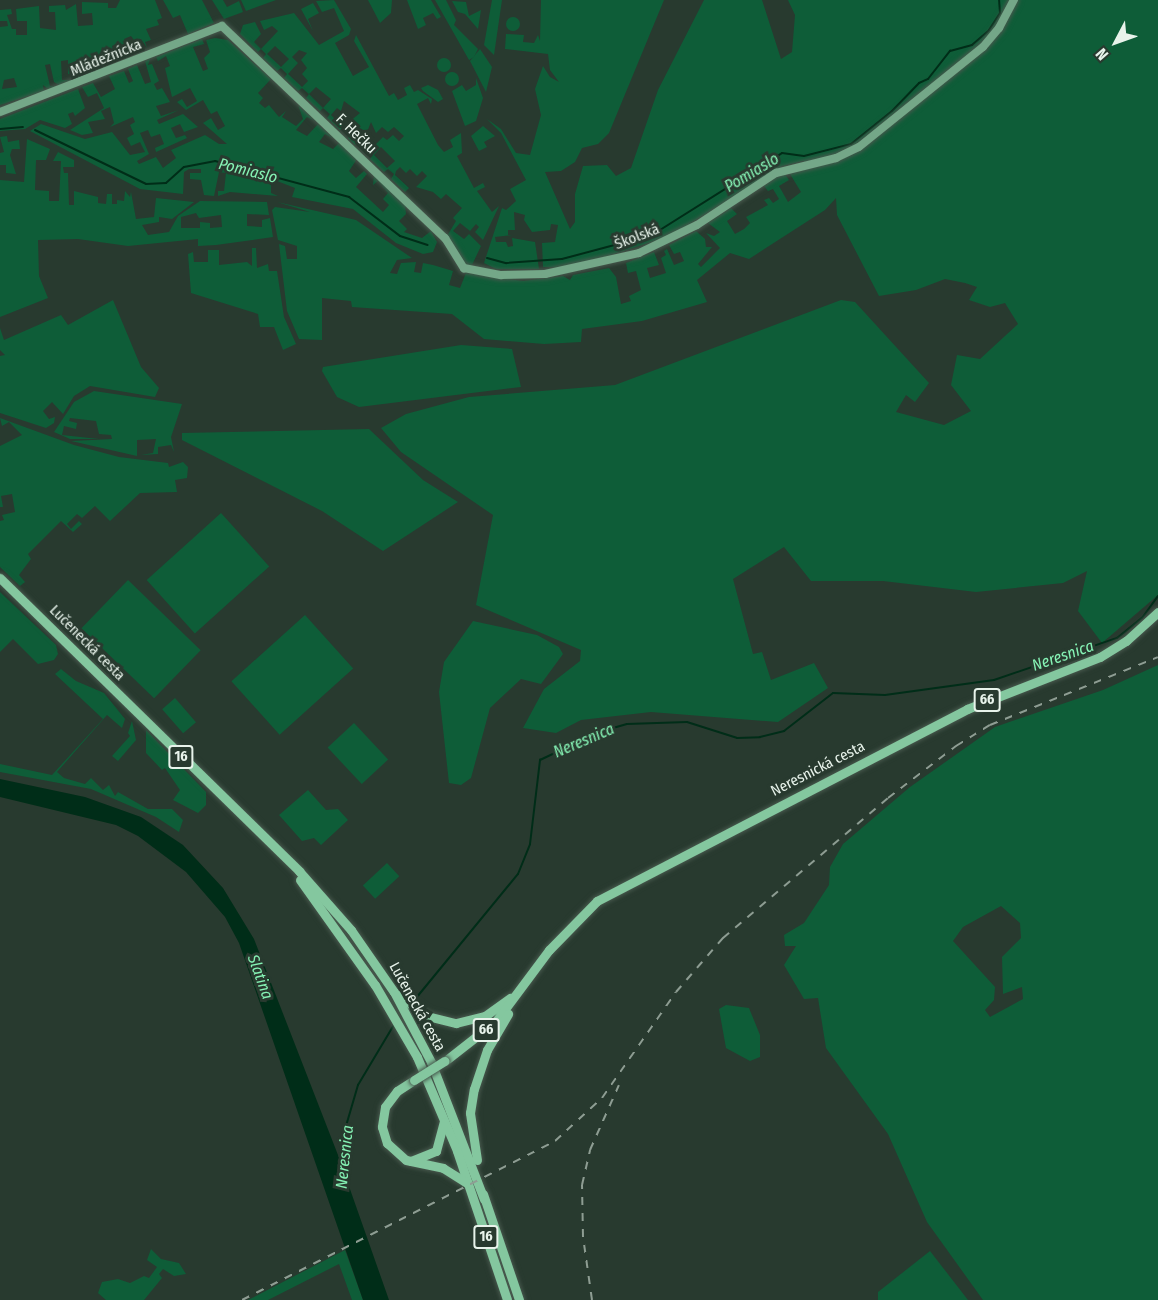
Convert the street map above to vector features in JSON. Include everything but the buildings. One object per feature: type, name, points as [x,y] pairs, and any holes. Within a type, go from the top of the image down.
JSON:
[{"type":"main road","name":"Lučenecká cesta","points":[[0,578],[282,855],[351,930],[401,1000],[452,1109],[484,1199]]},
{"type":"main road","name":"Neresnická cesta","points":[[519,991],[559,938],[587,909],[610,893],[967,709],[1100,657],[1135,634],[1158,612]]},
{"type":"main road","name":"Lučenecká cesta","points":[[282,855],[403,1032],[445,1119],[467,1183]]},
{"type":"main road","points":[[401,1000],[438,1021],[469,1022],[485,1016],[519,991]]},
{"type":"main road","points":[[484,1199],[471,1128],[474,1089],[487,1050],[519,991]]},
{"type":"main road","name":"66","points":[[411,1161],[390,1148],[381,1122],[388,1101],[414,1080],[486,1031],[519,991]]},
{"type":"main road","points":[[411,1161],[436,1150],[445,1119]]},
{"type":"main road","points":[[411,1161],[443,1168],[467,1183]]},
{"type":"main road","name":"16","points":[[467,1183],[505,1297]]},
{"type":"main road","name":"16","points":[[484,1199],[519,1300]]},
{"type":"street","name":"Školská","points":[[464,268],[501,275],[545,274],[628,257],[683,232],[768,178],[801,164],[836,158],[859,147],[983,47],[999,28],[1014,0]]},
{"type":"street","name":"Mládežnícka","points":[[0,112],[222,26]]},
{"type":"street","name":"F. Hečku","points":[[222,26],[445,238],[464,268]]},
{"type":"shaded area","points":[[120,0],[155,0],[162,18],[157,20],[159,25],[146,29],[151,40],[145,42],[147,48],[141,39],[134,40],[131,36],[124,39],[131,55],[144,51],[123,58],[116,44],[112,46],[115,53],[106,57],[109,64],[92,71],[86,67],[85,57],[80,58],[82,76],[72,79],[72,73],[68,74],[68,60],[61,61],[62,80],[71,80],[59,85],[54,82],[50,64],[45,65],[50,86],[55,86],[48,89],[43,85],[44,91],[0,105],[0,27],[8,26],[7,21],[0,21],[0,10],[11,9],[12,14],[7,15],[12,29],[16,29],[16,35],[27,35],[27,21],[17,21],[16,9],[39,6],[40,28],[56,30],[55,12],[49,12],[49,6],[65,5],[66,10],[76,4],[78,26],[93,25],[92,13],[82,14],[82,2],[108,3],[108,8],[116,8]],"holes":[[[14,78],[17,87],[2,89],[4,80]]]},
{"type":"shaded area","points":[[163,0],[202,0],[214,23],[188,34],[180,15],[173,18]]},
{"type":"shaded area","points":[[212,0],[223,0],[227,7],[239,1],[243,12],[224,19]]},
{"type":"shaded area","points":[[241,0],[276,0],[246,11]]},
{"type":"shaded area","points":[[334,0],[351,29],[349,35],[335,43],[353,76],[369,67],[354,41],[356,35],[389,96],[394,93],[398,100],[407,95],[404,88],[410,85],[414,92],[418,90],[432,99],[431,104],[428,98],[417,104],[438,145],[444,152],[453,147],[450,140],[461,133],[462,153],[457,156],[474,188],[483,183],[485,187],[477,191],[492,212],[499,206],[483,240],[475,232],[479,227],[476,224],[470,231],[460,223],[453,231],[464,239],[469,234],[481,246],[472,265],[466,265],[447,236],[456,221],[453,218],[462,208],[446,194],[441,199],[433,192],[416,187],[427,176],[422,171],[417,176],[410,169],[406,173],[400,167],[396,171],[395,175],[409,188],[405,192],[391,179],[394,174],[388,169],[384,172],[370,159],[373,155],[369,151],[383,137],[387,140],[393,135],[399,141],[404,136],[394,127],[388,132],[382,127],[376,133],[371,122],[367,132],[358,127],[352,134],[359,141],[355,145],[348,138],[351,134],[344,127],[340,130],[327,118],[330,114],[323,108],[331,99],[316,87],[309,94],[302,88],[298,91],[284,78],[287,74],[281,68],[277,71],[263,58],[266,54],[261,49],[278,31],[272,26],[264,30],[260,21],[294,13],[319,45],[344,31],[334,8],[322,12],[316,1]],"holes":[[[275,46],[289,59],[281,67],[267,54]],[[299,50],[307,53],[301,60],[307,68],[302,74],[308,81],[302,87],[288,74],[298,63],[292,57]],[[344,101],[360,113],[343,127],[331,115],[337,108],[341,111]],[[381,147],[395,161],[387,168],[374,155]]]},
{"type":"shaded area","points":[[368,0],[392,0],[391,13],[380,23]]},
{"type":"shaded area","points":[[407,0],[431,0],[441,17],[437,19],[433,13],[423,18],[426,25],[418,29]]},
{"type":"shaded area","points":[[435,0],[446,0],[456,20],[454,25],[478,49],[474,57],[469,60]]},
{"type":"shaded area","points":[[492,0],[502,0],[494,55],[484,45]]},
{"type":"shaded area","points":[[541,0],[664,0],[609,133],[598,144],[582,148],[575,162],[561,171],[545,172],[570,229],[575,222],[575,194],[583,166],[607,165],[616,176],[631,168],[658,90],[704,0],[762,0],[781,59],[792,52],[795,15],[788,0],[1158,0],[1158,595],[1102,643],[1078,611],[1087,571],[1063,583],[976,592],[883,581],[811,581],[784,547],[733,579],[753,654],[762,652],[771,680],[814,663],[828,688],[778,722],[651,712],[581,720],[556,733],[523,728],[544,689],[580,661],[581,650],[476,605],[493,515],[401,452],[381,428],[406,414],[469,397],[615,385],[841,300],[855,302],[929,383],[915,402],[906,395],[896,412],[944,425],[971,411],[951,385],[957,355],[980,359],[1018,324],[1005,303],[990,307],[969,300],[977,287],[965,283],[945,279],[916,290],[879,296],[837,215],[836,198],[825,210],[749,259],[730,253],[697,280],[707,302],[642,321],[582,329],[581,342],[544,344],[484,339],[452,314],[352,307],[351,301],[322,298],[322,340],[299,339],[287,311],[279,244],[285,246],[287,259],[297,259],[297,246],[278,240],[272,210],[275,207],[310,212],[277,202],[356,220],[412,258],[397,260],[390,273],[397,274],[401,263],[416,262],[414,272],[421,273],[423,263],[433,265],[453,271],[449,285],[460,288],[466,273],[523,281],[563,276],[570,280],[573,275],[609,268],[616,277],[621,304],[631,301],[629,296],[641,290],[636,271],[628,273],[626,263],[654,252],[659,265],[647,268],[650,278],[666,273],[661,258],[666,255],[664,251],[667,249],[674,265],[684,261],[680,252],[674,254],[669,245],[696,231],[705,239],[706,247],[712,247],[698,264],[701,267],[720,248],[706,233],[714,236],[720,232],[708,223],[731,208],[737,214],[727,221],[735,234],[744,229],[750,223],[746,217],[768,205],[764,200],[769,198],[773,203],[779,199],[773,189],[768,191],[764,186],[785,174],[789,180],[779,186],[788,202],[801,192],[790,174],[815,165],[803,161],[783,166],[683,228],[652,242],[569,268],[543,267],[542,243],[555,242],[558,225],[551,224],[550,230],[532,232],[524,220],[525,215],[514,212],[515,230],[508,230],[508,235],[512,235],[495,237],[496,242],[506,242],[508,247],[513,246],[512,238],[535,242],[539,269],[496,269],[484,263],[502,208],[506,210],[516,201],[510,189],[526,180],[501,133],[487,119],[501,129],[516,153],[530,155],[541,115],[535,89],[543,66],[550,77],[559,82],[550,70],[548,54],[505,49],[506,34],[524,35],[523,42],[534,43],[538,35],[540,41]]},
{"type":"shaded area","points":[[452,1],[466,2],[469,16],[481,10],[478,29],[465,14],[458,12]]},
{"type":"shaded area","points":[[313,3],[319,13],[308,19],[313,31],[301,9]]},
{"type":"shaded area","points":[[513,17],[518,19],[520,24],[518,29],[513,31],[508,29],[506,24],[508,19]]},
{"type":"shaded area","points":[[255,22],[261,34],[254,42],[261,49],[258,52],[240,34],[243,25]]},
{"type":"shaded area","points":[[215,38],[228,40],[271,79],[258,93],[263,98],[259,103],[265,108],[269,105],[279,117],[286,111],[282,117],[296,126],[303,119],[298,105],[315,121],[307,117],[296,130],[307,136],[318,124],[334,139],[325,134],[319,142],[333,149],[339,143],[357,159],[349,171],[356,178],[364,171],[367,174],[356,187],[383,212],[389,205],[383,199],[388,193],[378,181],[373,185],[374,174],[405,203],[406,214],[399,221],[407,229],[404,232],[422,238],[431,231],[437,242],[433,252],[423,254],[396,243],[353,209],[292,197],[295,188],[277,181],[271,181],[271,193],[278,196],[230,192],[218,196],[218,191],[224,191],[226,173],[219,172],[214,196],[204,195],[201,180],[190,179],[190,173],[201,173],[201,169],[189,169],[184,172],[183,194],[140,189],[30,131],[41,124],[85,139],[112,132],[130,155],[145,152],[140,142],[131,146],[127,138],[134,134],[130,125],[135,122],[133,117],[110,127],[114,123],[110,107],[101,111],[105,119],[88,122],[93,133],[82,135],[70,130],[104,108],[97,93],[88,97],[82,87],[93,83],[101,97],[115,89],[109,76],[124,71],[129,83],[133,81],[128,69],[137,65],[145,84],[151,82],[145,61],[150,59],[148,65],[152,64],[159,81],[154,84],[157,90],[162,88],[170,102],[156,106],[161,116],[179,110],[157,120],[159,124],[183,114],[198,127],[184,132],[180,124],[171,128],[176,138],[185,135],[187,138],[156,152],[155,148],[164,144],[160,134],[151,137],[148,130],[140,133],[149,154],[137,161],[139,164],[156,157],[163,168],[176,158],[171,150],[205,135],[219,144],[227,144],[203,123],[211,118],[218,130],[225,126],[217,111],[211,114],[203,100],[186,110],[177,102],[182,99],[187,107],[197,101],[190,88],[172,97],[165,68],[170,66],[166,56],[158,61],[156,57],[202,39],[204,44],[193,47],[203,71],[208,69],[204,58],[210,52],[206,40]]},
{"type":"shaded area","points":[[480,49],[492,67],[486,92],[470,61]]},
{"type":"shaded area","points":[[444,58],[449,60],[451,65],[449,70],[444,72],[439,70],[437,65],[439,60]]},
{"type":"shaded area","points":[[452,72],[457,74],[459,79],[457,84],[452,86],[447,84],[445,79],[447,74]]},
{"type":"shaded area","points":[[476,78],[483,98],[476,121],[465,126],[452,91],[462,85],[466,91],[476,85]]},
{"type":"shaded area","points":[[428,85],[438,90],[443,99],[438,102],[423,91],[421,88]]},
{"type":"shaded area","points":[[78,89],[85,108],[75,116],[73,112],[68,114],[72,124],[65,128],[40,120],[25,129],[0,131],[0,119]]},
{"type":"shaded area","points":[[309,94],[323,108],[320,111],[306,98]]},
{"type":"shaded area","points":[[483,126],[495,136],[484,142],[487,147],[479,151],[471,136]]},
{"type":"shaded area","points":[[7,136],[8,142],[19,140],[20,149],[12,149],[10,155],[16,174],[6,173],[6,165],[0,165],[0,153],[4,152],[0,137]]},
{"type":"shaded area","points":[[27,139],[50,149],[46,160],[36,160],[35,190],[49,191],[49,201],[59,201],[61,161],[53,161],[58,152],[74,160],[74,167],[63,167],[64,173],[68,173],[69,205],[74,205],[74,191],[98,197],[98,203],[106,204],[107,194],[112,194],[112,204],[117,204],[117,200],[124,201],[125,191],[130,197],[131,192],[136,219],[154,217],[156,198],[194,202],[172,219],[159,217],[159,222],[142,225],[148,235],[169,232],[178,216],[200,201],[267,202],[269,215],[247,214],[247,226],[262,227],[262,220],[270,218],[273,237],[198,246],[198,239],[128,246],[78,239],[38,240],[39,276],[48,298],[0,317],[0,180],[24,182]],"holes":[[[196,213],[199,218],[221,215],[222,227],[210,228],[210,223],[200,222],[200,228],[181,228],[181,217]]]},
{"type":"shaded area","points":[[252,248],[256,248],[257,268],[268,264],[269,271],[277,271],[284,317],[296,344],[283,350],[274,327],[260,327],[258,314],[191,293],[188,254],[193,252],[194,262],[208,262],[208,250],[219,250],[219,265],[247,262],[252,266]]},
{"type":"shaded area","points":[[113,300],[141,367],[159,388],[155,397],[90,386],[74,396],[63,414],[52,402],[43,411],[49,419],[55,417],[54,423],[46,428],[0,413],[0,356],[5,355],[0,350],[0,328],[4,340],[61,315],[68,325]]},
{"type":"shaded area","points":[[461,345],[512,349],[521,387],[359,407],[337,397],[322,371],[323,367]]},
{"type":"shaded area","points":[[94,391],[182,404],[171,437],[174,452],[171,445],[158,447],[158,454],[141,455],[153,453],[156,439],[137,440],[137,456],[71,441],[112,439],[111,435],[99,434],[96,421],[70,418],[69,421],[77,423],[76,429],[64,426],[62,435],[99,439],[70,439],[54,432],[74,402]]},
{"type":"shaded area","points":[[0,418],[74,445],[119,457],[168,463],[169,467],[183,462],[188,467],[187,478],[175,480],[177,492],[140,493],[110,521],[95,506],[82,518],[77,514],[67,524],[71,529],[79,521],[82,524],[73,532],[61,521],[28,554],[31,559],[19,575],[25,582],[20,586],[0,567],[0,521],[4,520],[2,515],[15,512],[12,494],[1,496],[3,507],[0,507],[0,446],[22,435],[9,422],[2,426]]},
{"type":"shaded area","points":[[369,429],[423,480],[458,502],[383,551],[322,511],[182,440],[182,433]]},
{"type":"shaded area","points":[[221,513],[269,567],[195,633],[147,580]]},
{"type":"shaded area","points":[[128,580],[201,650],[154,698],[81,628]]},
{"type":"shaded area","points":[[0,592],[56,645],[58,654],[54,660],[38,664],[13,639],[0,652]]},
{"type":"shaded area","points":[[305,615],[353,669],[280,735],[231,681]]},
{"type":"shaded area","points":[[473,621],[537,635],[559,647],[563,654],[541,684],[521,679],[490,708],[471,778],[461,785],[449,783],[439,692],[444,662]]},
{"type":"shaded area","points":[[1158,665],[1158,1300],[983,1300],[927,1222],[888,1134],[826,1048],[818,998],[804,999],[784,965],[796,946],[785,946],[784,935],[804,923],[829,885],[830,867],[843,844],[910,787],[995,727],[1103,690]],"holes":[[[1001,906],[1020,923],[1021,938],[1002,957],[1003,994],[1022,987],[1023,999],[990,1017],[985,1010],[994,1000],[995,987],[953,941],[963,927]]]},
{"type":"shaded area","points":[[61,669],[76,681],[104,693],[125,719],[122,728],[107,715],[57,772],[64,778],[85,784],[91,778],[103,790],[109,785],[115,796],[118,792],[148,809],[172,809],[183,820],[179,832],[156,817],[91,789],[0,772],[0,764],[52,775],[103,719],[55,674]]},
{"type":"shaded area","points":[[175,698],[196,722],[183,733],[162,709]]},
{"type":"shaded area","points":[[132,721],[136,740],[118,761],[112,756],[130,736],[128,733]]},
{"type":"shaded area","points":[[354,723],[388,760],[362,784],[328,748]]},
{"type":"shaded area","points":[[146,730],[206,792],[206,805],[198,813],[173,800],[180,790],[165,768],[162,770],[146,753]]},
{"type":"shaded area","points":[[308,790],[326,810],[338,809],[348,820],[321,845],[314,838],[302,841],[279,815]]},
{"type":"shaded area","points":[[387,863],[399,876],[375,899],[363,886]]},
{"type":"shaded area","points":[[726,1005],[749,1008],[760,1035],[760,1057],[750,1061],[726,1048],[719,1009]]},
{"type":"shaded area","points":[[151,1249],[161,1259],[179,1263],[186,1274],[174,1276],[163,1269],[159,1274],[162,1278],[144,1300],[106,1300],[98,1293],[102,1282],[118,1279],[130,1283],[144,1276],[149,1278],[157,1267],[147,1260]]},
{"type":"shaded area","points":[[345,1250],[363,1300],[352,1300],[339,1264],[268,1300],[248,1300]]},
{"type":"shaded area","points":[[930,1251],[968,1300],[878,1300],[878,1292]]},
{"type":"water","name":"Slatina","points":[[0,779],[85,797],[141,817],[183,845],[223,888],[254,939],[338,1155],[389,1300],[363,1300],[239,943],[225,917],[186,872],[138,836],[116,825],[0,797]]},
{"type":"waterway","name":"Pomiaslo","points":[[487,258],[506,263],[562,259],[652,235],[782,153],[804,156],[851,144],[892,111],[919,83],[928,79],[950,51],[972,45],[989,30],[1000,13],[999,0]]},
{"type":"waterway","name":"Pomiaslo","points":[[0,129],[23,127]]},
{"type":"waterway","name":"Pomiaslo","points":[[35,130],[146,184],[166,183],[184,167],[215,161],[349,197],[400,236],[428,245]]},
{"type":"waterway","name":"Neresnica","points":[[412,1003],[518,874],[530,844],[540,760],[599,732],[627,724],[687,722],[737,738],[760,737],[784,731],[833,693],[885,695],[994,680],[1117,638],[1142,618],[1158,596]]},
{"type":"waterway","name":"Neresnica","points":[[342,1170],[346,1126],[358,1085],[395,1023]]},
{"type":"railway","points":[[242,1300],[555,1141],[602,1098],[676,992],[723,938],[888,798],[956,746],[990,725],[1158,657]]},
{"type":"railway","points":[[592,1300],[583,1237],[582,1185],[590,1150],[619,1085]]}]
